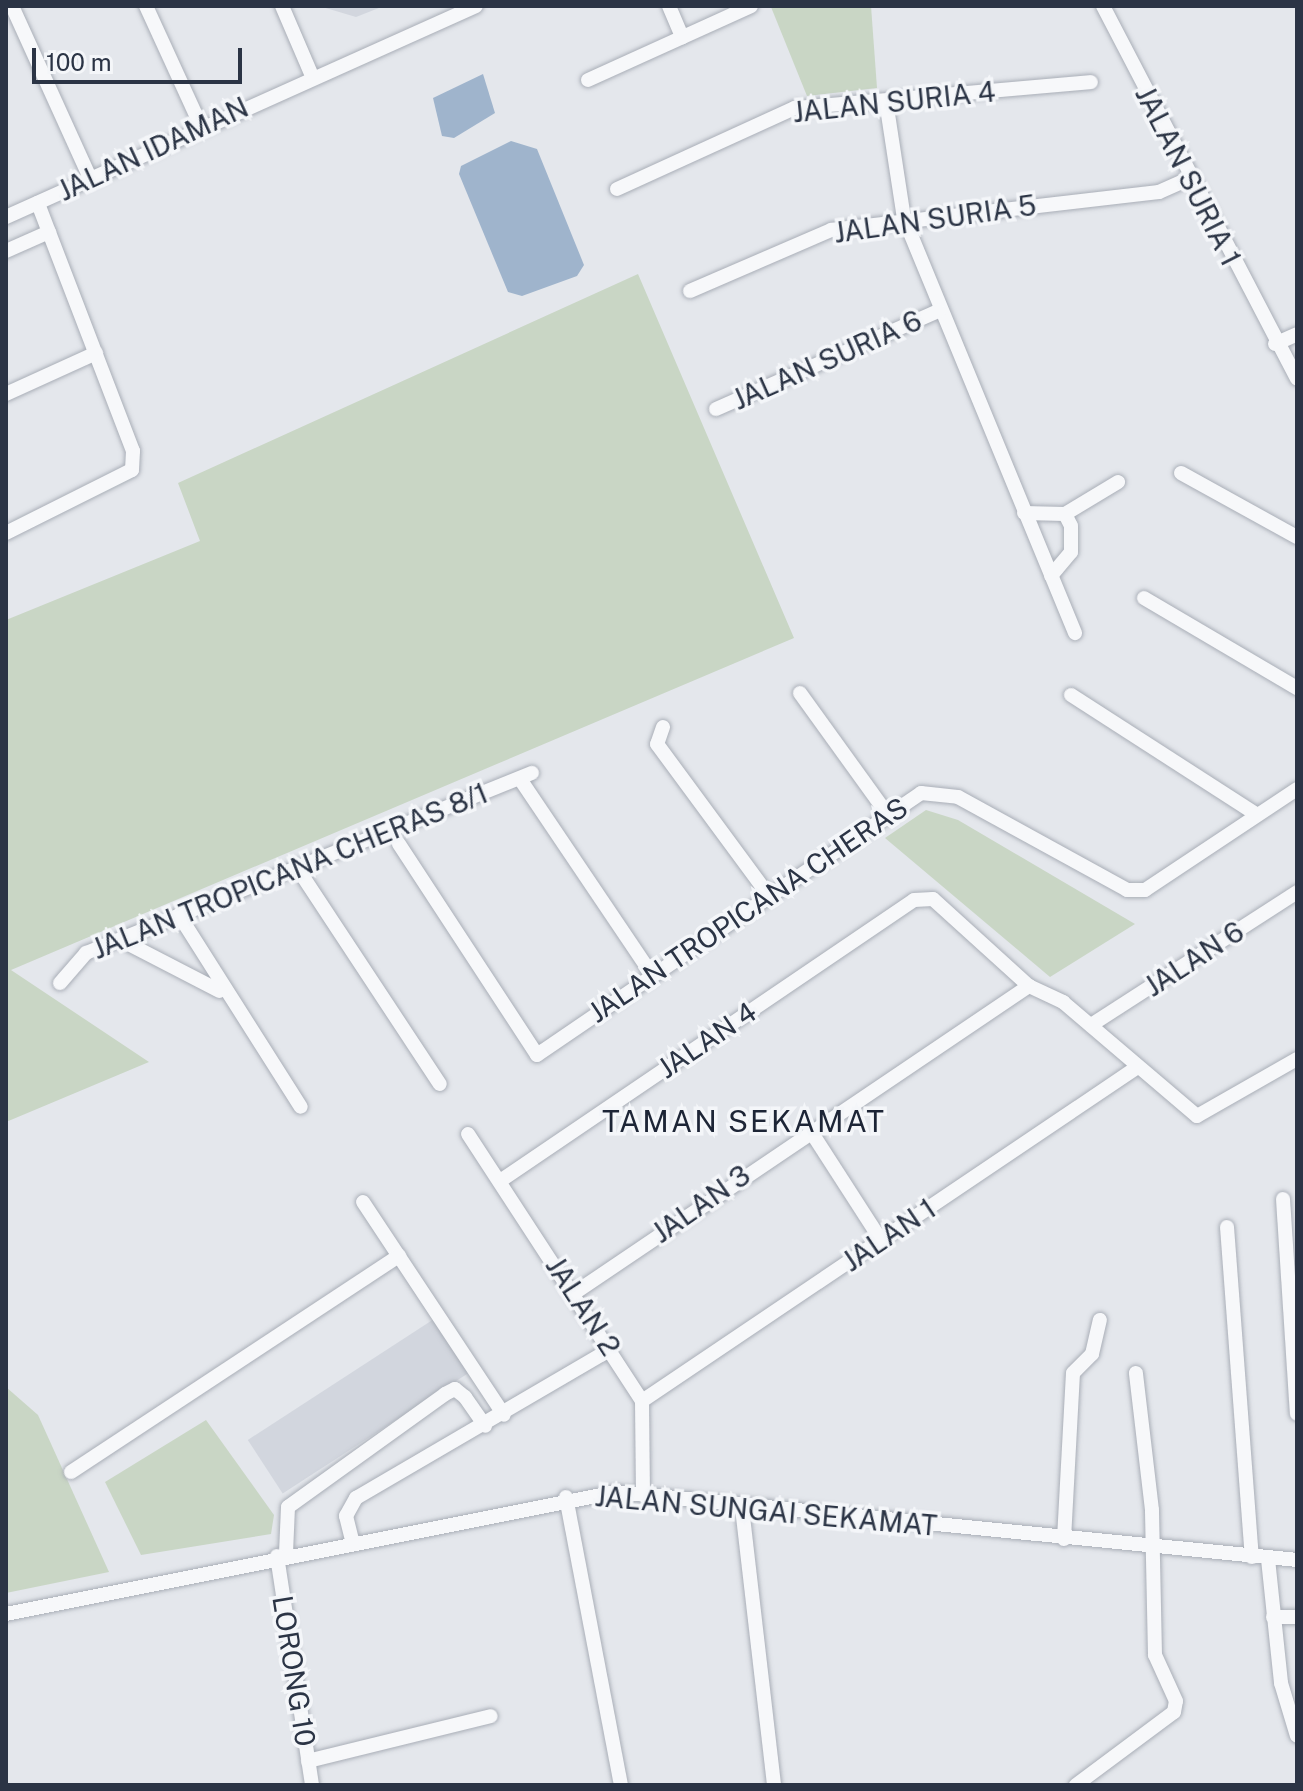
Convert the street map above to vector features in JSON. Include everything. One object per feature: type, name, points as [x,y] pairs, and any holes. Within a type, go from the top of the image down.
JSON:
[{"type":"street","points":[[12,6],[90,178]]},
{"type":"street","points":[[146,6],[201,126]]},
{"type":"street","points":[[282,6],[312,76]]},
{"type":"street","name":"JALAN IDAMAN","points":[[6,217],[312,76],[476,6]]},
{"type":"street","points":[[669,6],[682,37]]},
{"type":"street","points":[[588,80],[751,6]]},
{"type":"street","name":"JALAN SURIA 1","points":[[1103,6],[1188,179],[1275,344],[1297,379]]},
{"type":"street","name":"JALAN SURIA 4","points":[[617,189],[804,107],[1091,82]]},
{"type":"street","points":[[886,101],[904,218],[938,311],[1075,633]]},
{"type":"street","name":"JALAN SURIA 5","points":[[690,291],[831,230],[904,218],[1159,192],[1188,179]]},
{"type":"street","points":[[6,533],[132,470],[133,451],[38,203]]},
{"type":"street","points":[[6,251],[49,232]]},
{"type":"street","name":"JALAN SURIA 6","points":[[716,409],[938,311]]},
{"type":"street","points":[[1275,344],[1297,334]]},
{"type":"street","points":[[6,394],[96,353]]},
{"type":"street","points":[[1181,473],[1297,537]]},
{"type":"street","points":[[1024,513],[1065,514],[1118,482]]},
{"type":"street","points":[[1051,576],[1071,552],[1065,514]]},
{"type":"street","points":[[1144,598],[1297,688]]},
{"type":"street","points":[[800,693],[888,815]]},
{"type":"street","points":[[1071,695],[1256,814]]},
{"type":"street","points":[[663,727],[657,744],[769,896]]},
{"type":"street","name":"JALAN TROPICANA CHERAS 8/1","points":[[60,983],[74,960],[296,866],[526,776],[651,973]]},
{"type":"street","name":"JALAN TROPICANA CHERAS","points":[[399,844],[537,1055],[651,973],[888,815],[939,791],[1127,890],[1145,890],[1297,789]]},
{"type":"street","points":[[296,866],[440,1084]]},
{"type":"street","name":"JALAN 6","points":[[1091,1025],[1297,892]]},
{"type":"street","name":"JALAN 4","points":[[500,1181],[914,900],[933,899],[1029,986]]},
{"type":"street","points":[[179,915],[221,992],[301,1107]]},
{"type":"street","points":[[121,940],[221,992]]},
{"type":"street","points":[[1029,986],[1091,1025],[1136,1068],[1197,1116],[1297,1059]]},
{"type":"street","name":"JALAN 3","points":[[576,1292],[810,1130],[1029,986]]},
{"type":"street","name":"JALAN 1","points":[[642,1401],[1136,1068]]},
{"type":"street","points":[[810,1130],[881,1240]]},
{"type":"street","name":"JALAN 2","points":[[468,1134],[576,1292],[642,1401]]},
{"type":"street","points":[[1283,1199],[1297,1414]]},
{"type":"street","points":[[363,1202],[504,1415]]},
{"type":"street","points":[[1227,1227],[1252,1557]]},
{"type":"street","points":[[71,1472],[399,1256]]},
{"type":"street","points":[[1064,1539],[1073,1373],[1092,1354],[1100,1320]]},
{"type":"street","points":[[352,1540],[347,1505],[611,1349]]},
{"type":"street","points":[[1076,1785],[1174,1712],[1155,1655],[1148,1548],[1152,1510],[1136,1373]]},
{"type":"street","name":"LORONG 10","points":[[312,1785],[281,1555],[288,1507],[455,1389],[465,1397],[485,1426]]},
{"type":"street","points":[[642,1401],[643,1495]]},
{"type":"street","name":"JALAN SUNGAI SEKAMAT","points":[[6,1614],[566,1497],[643,1495],[742,1508],[1297,1560]]},
{"type":"street","points":[[566,1497],[621,1785]]},
{"type":"street","points":[[742,1508],[774,1785]]},
{"type":"street","points":[[1268,1559],[1281,1683],[1297,1736]]},
{"type":"street","points":[[1273,1617],[1297,1617]]},
{"type":"street","points":[[308,1761],[491,1716]]},
{"type":"shaded area","points":[[319,6],[384,6],[356,17]]},
{"type":"shaded area","points":[[434,1319],[469,1373],[283,1494],[248,1440]]},
{"type":"green space","points":[[871,6],[877,88],[807,96],[771,7]]},
{"type":"green space","points":[[638,274],[794,638],[11,970],[149,1062],[6,1122],[6,620],[200,541],[178,483]]},
{"type":"green space","points":[[926,810],[958,820],[1135,924],[1050,977],[885,838]]},
{"type":"green space","points":[[6,1387],[38,1415],[109,1572],[6,1593]]},
{"type":"green space","points":[[206,1420],[274,1515],[271,1534],[141,1555],[105,1482]]},
{"type":"water","points":[[483,74],[495,113],[454,138],[442,136],[433,98]]},
{"type":"water","points":[[511,141],[537,149],[584,265],[577,276],[522,296],[508,292],[459,174],[461,166]]},
{"type":"district","name":"TAMAN SEKAMAT","points":[[744,1121]]}]
